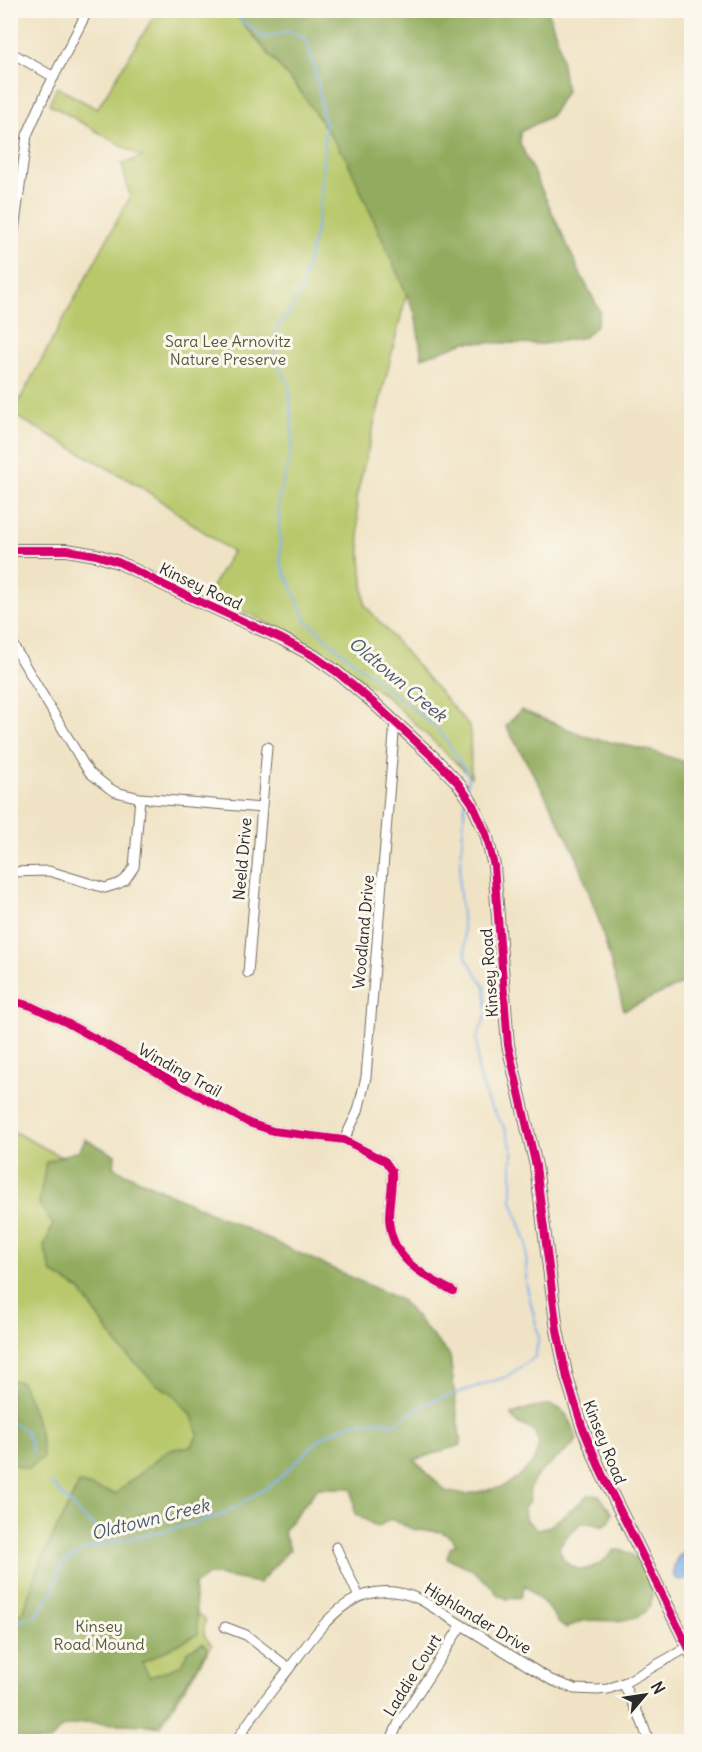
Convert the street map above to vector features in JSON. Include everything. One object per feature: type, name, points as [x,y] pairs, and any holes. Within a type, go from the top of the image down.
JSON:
[{"type":"street","points":[[10,260],[27,135],[88,10]]},
{"type":"street","points":[[10,52],[54,77]]},
{"type":"street","name":"Kinsey Road","points":[[10,550],[67,550],[118,562],[304,650],[339,673],[395,722],[458,783],[472,803],[486,834],[494,867],[508,1045],[536,1166],[561,1356],[575,1407],[590,1445],[690,1649]]},
{"type":"street","points":[[11,640],[83,763],[100,782],[116,792],[140,798],[262,808]]},
{"type":"street","name":"Woodland Drive","points":[[344,1140],[358,1111],[366,1077],[395,722]]},
{"type":"street","name":"Neeld Drive","points":[[248,973],[267,747]]},
{"type":"street","points":[[10,872],[49,871],[105,888],[118,884],[125,880],[134,867],[140,798]]},
{"type":"street","name":"Winding Trail","points":[[10,1000],[31,1005],[67,1023],[249,1123],[273,1131],[344,1140]]},
{"type":"street","points":[[344,1140],[389,1164],[393,1174],[389,1219],[397,1248],[414,1268],[453,1291]]},
{"type":"street","points":[[336,1547],[358,1597]]},
{"type":"street","name":"Highlander Drive","points":[[236,1742],[326,1620],[346,1603],[375,1592],[409,1594],[551,1680],[575,1689],[608,1689],[690,1649]]},
{"type":"street","name":"Laddie Court","points":[[390,1742],[398,1724],[460,1626]]},
{"type":"street","points":[[225,1627],[246,1635],[290,1668]]},
{"type":"street","points":[[623,1683],[649,1742]]},
{"type":"green space","name":"Sara Lee Arnovitz Nature Preserve","points":[[157,11],[443,11],[466,54],[356,498],[365,605],[470,727],[471,777],[385,695],[296,637],[208,594],[232,552],[141,487],[12,414],[130,197],[122,164],[142,157],[49,104],[57,87],[97,109]]},
{"type":"green space","points":[[232,11],[548,11],[559,44],[566,91],[551,116],[520,132],[520,143],[600,311],[597,324],[585,337],[543,344],[465,342],[422,358],[415,313],[347,160],[300,91]]},
{"type":"green space","points":[[521,710],[588,737],[651,751],[691,764],[691,980],[624,1010],[600,924],[576,855],[506,726]]},
{"type":"green space","name":"Kinsey Road Mound","points":[[11,1130],[97,1176],[256,1455],[173,1598],[206,1620],[204,1634],[212,1645],[160,1727],[50,1709],[11,1680]]},
{"type":"green space","name":"Kinsey Road Mound","points":[[85,1139],[115,1155],[114,1168],[401,1300],[450,1356],[461,1445],[414,1460],[447,1492],[467,1494],[502,1487],[516,1479],[533,1463],[539,1444],[534,1431],[517,1423],[511,1415],[544,1405],[561,1409],[573,1426],[577,1440],[546,1467],[533,1482],[530,1500],[524,1508],[525,1519],[537,1529],[550,1526],[589,1495],[599,1495],[612,1513],[610,1521],[603,1526],[595,1523],[581,1523],[559,1547],[563,1558],[569,1565],[584,1569],[600,1563],[614,1550],[632,1555],[646,1574],[652,1591],[652,1599],[644,1612],[625,1620],[583,1621],[566,1628],[525,1585],[521,1597],[507,1599],[497,1594],[470,1568],[447,1558],[450,1548],[456,1544],[446,1534],[436,1531],[420,1531],[390,1519],[378,1527],[355,1514],[352,1488],[318,1488],[283,1531],[290,1549],[259,1583],[210,1574],[194,1585],[198,1634],[142,1663],[150,1677],[182,1665],[188,1651],[203,1643],[208,1649],[158,1725],[82,1723],[61,1728],[50,1741],[11,1742],[11,1615],[23,1613],[37,1569],[79,1483],[115,1494],[168,1450],[192,1446],[198,1434],[192,1416],[172,1393],[156,1384],[119,1347],[80,1290],[52,1273],[44,1246],[53,1225],[39,1204],[46,1162],[80,1150]]},
{"type":"green space","points":[[12,1380],[21,1382],[33,1410],[40,1437],[43,1457],[28,1469],[11,1464],[10,1383]]},
{"type":"water","points":[[691,1547],[691,1577],[682,1581],[674,1577],[675,1562]]},
{"type":"waterway","name":"Oldtown Creek","points":[[239,10],[240,20],[265,38],[288,31],[304,38],[318,84],[325,129],[321,198],[316,230],[300,293],[277,328],[274,357],[289,384],[293,440],[278,499],[281,564],[307,621],[440,731],[468,774],[467,787]]},
{"type":"waterway","name":"Oldtown Creek","points":[[10,1625],[37,1615],[52,1593],[62,1564],[88,1548],[220,1516],[273,1484],[322,1437],[353,1423],[378,1420],[393,1424],[429,1402],[506,1377],[535,1357],[539,1337],[526,1283],[527,1244],[512,1201],[512,1149],[505,1128],[488,1103],[478,1072],[477,1038],[487,1013],[485,987],[466,957],[459,885],[465,801]]},
{"type":"waterway","points":[[10,1422],[26,1431],[33,1452]]},
{"type":"waterway","points":[[51,1483],[81,1516],[98,1529],[105,1544]]},
{"type":"cycle path","points":[[10,550],[67,550],[118,562],[314,656],[375,704],[435,759],[458,783],[472,803],[486,834],[494,866],[508,1045],[536,1166],[557,1330],[567,1378],[582,1426],[602,1474],[692,1655]]},
{"type":"cycle path","points":[[10,1000],[31,1006],[67,1023],[249,1123],[273,1131],[344,1140],[385,1161],[392,1171],[389,1218],[395,1244],[410,1264],[453,1291]]}]
